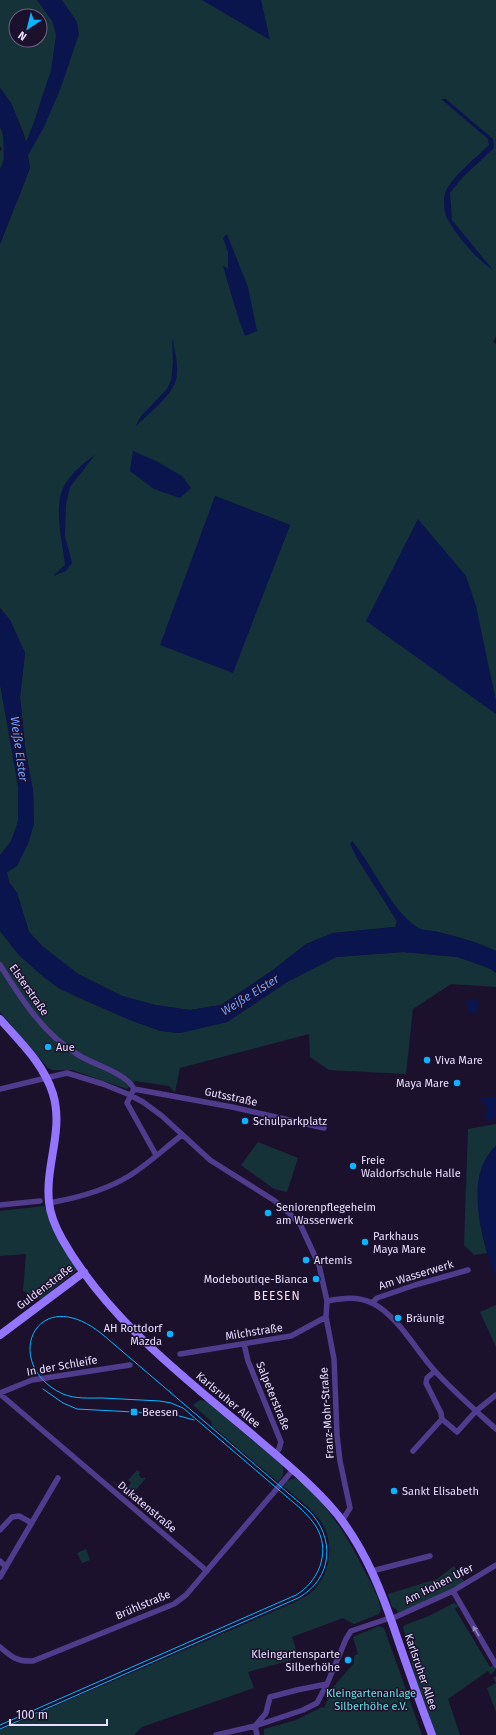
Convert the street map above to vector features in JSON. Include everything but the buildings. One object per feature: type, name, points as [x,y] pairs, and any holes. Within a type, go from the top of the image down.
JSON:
[{"type":"street","name":"Elsterstraße","points":[[0,965],[28,1008],[44,1027],[78,1055],[125,1079],[134,1089]]},
{"type":"street","name":"Karlsruher Allee","points":[[0,1019],[32,1057],[47,1079],[53,1092],[58,1120],[49,1181],[50,1207],[58,1230],[84,1272],[119,1316],[147,1344],[293,1470],[325,1500],[342,1520],[363,1553],[372,1571],[391,1618],[432,1735]]},
{"type":"street","name":"Franz-Mohr-Straße","points":[[0,1089],[67,1073],[103,1084],[130,1095],[152,1109],[210,1160],[275,1201],[301,1226],[319,1265],[327,1301],[326,1317],[334,1359],[337,1436],[340,1462],[350,1508],[342,1520]]},
{"type":"street","points":[[134,1089],[128,1099],[128,1106],[156,1155]]},
{"type":"street","name":"Gutsstraße","points":[[134,1089],[232,1107],[324,1128]]},
{"type":"street","points":[[54,1202],[85,1196],[117,1183],[131,1175],[182,1135]]},
{"type":"street","points":[[0,1205],[40,1201]]},
{"type":"street","name":"Am Wasserwerk","points":[[372,1303],[377,1298],[415,1285],[468,1270]]},
{"type":"street","name":"Guldenstraße","points":[[0,1335],[84,1272]]},
{"type":"street","points":[[327,1301],[351,1297],[372,1303],[394,1322],[435,1371],[496,1429]]},
{"type":"street","name":"Milchstraße","points":[[180,1354],[291,1336],[326,1317]]},
{"type":"street","name":"Salpeterstraße","points":[[244,1344],[248,1361],[281,1442],[279,1449],[275,1454]]},
{"type":"street","name":"In der Schleife","points":[[0,1394],[32,1380],[130,1365]]},
{"type":"street","points":[[435,1371],[426,1378],[426,1384],[441,1413],[442,1419],[457,1432],[476,1411],[496,1395]]},
{"type":"street","name":"Dukatenstraße","points":[[0,1394],[206,1571]]},
{"type":"street","points":[[413,1451],[442,1419]]},
{"type":"street","name":"Brühlstraße","points":[[0,1647],[9,1655],[21,1661],[33,1661],[174,1604],[186,1595],[293,1470]]},
{"type":"street","points":[[0,1577],[58,1478]]},
{"type":"street","points":[[0,1530],[12,1517],[19,1516],[32,1523]]},
{"type":"street","points":[[372,1571],[430,1556]]},
{"type":"street","points":[[0,1561],[6,1566]]},
{"type":"street","name":"Am Hohen Ufer","points":[[216,1735],[255,1726],[303,1710],[317,1703],[351,1631],[391,1618],[453,1591],[496,1565]]},
{"type":"street","points":[[453,1591],[496,1665]]},
{"type":"street","points":[[257,1735],[255,1726],[266,1713],[270,1697],[327,1684]]},
{"type":"green space","points":[[0,0],[496,0],[496,336],[493,342],[496,344],[496,951],[460,938],[417,928],[399,911],[352,841],[357,858],[397,921],[395,927],[333,933],[306,944],[273,970],[221,1005],[190,1010],[155,1005],[122,996],[78,974],[42,946],[29,932],[17,893],[9,882],[7,872],[17,866],[34,824],[33,791],[25,747],[20,697],[25,653],[10,620],[0,608],[0,244],[30,168],[24,134],[11,103],[0,88]],"holes":[[[215,496],[290,525],[232,673]]]},
{"type":"green space","points":[[0,127],[4,138],[5,149],[4,160],[0,170],[0,151],[2,149],[0,146]]},
{"type":"green space","points":[[0,684],[16,770],[19,805],[16,830],[10,844],[0,855]]},
{"type":"green space","points":[[0,931],[19,955],[45,978],[77,997],[130,1020],[161,1031],[180,1033],[227,1022],[287,982],[336,957],[403,952],[458,957],[491,969],[496,973],[496,987],[451,984],[413,1009],[406,1074],[329,1070],[310,1057],[309,1034],[180,1068],[175,1092],[169,1086],[135,1081],[127,1089],[72,1070],[53,1070],[48,1068],[0,1012]]},
{"type":"green space","points":[[496,1124],[496,1146],[487,1157],[482,1169],[478,1197],[481,1227],[487,1253],[474,1255],[464,1245],[468,1129]]},
{"type":"green space","points":[[258,1142],[298,1158],[287,1192],[274,1189],[241,1165]]},
{"type":"green space","points":[[45,1206],[59,1239],[78,1269],[41,1299],[23,1291],[26,1254],[0,1256],[0,1211]]},
{"type":"green space","points":[[496,1305],[496,1347],[480,1312]]},
{"type":"green space","points":[[200,1400],[206,1401],[282,1465],[283,1474],[278,1482],[211,1425],[212,1422],[193,1405]]},
{"type":"green space","points":[[137,1470],[140,1472],[139,1475],[141,1478],[146,1478],[130,1497],[110,1480],[121,1487],[124,1484],[128,1487],[131,1483],[128,1480]]},
{"type":"green space","points":[[295,1478],[305,1484],[318,1498],[349,1541],[372,1584],[380,1604],[381,1609],[379,1614],[354,1624],[343,1618],[292,1637],[299,1658],[248,1672],[254,1688],[142,1727],[134,1735],[0,1735],[0,1730],[291,1604],[308,1595],[316,1588],[326,1570],[329,1559],[328,1539],[325,1529],[316,1515],[283,1486],[287,1481]]},
{"type":"green space","points":[[86,1549],[90,1560],[82,1563],[77,1553]]},
{"type":"green space","points":[[454,1566],[465,1583],[399,1616],[397,1610],[392,1607],[388,1594],[437,1579]]},
{"type":"green space","points":[[454,1603],[459,1606],[455,1609],[490,1667],[494,1665],[496,1669],[491,1675],[488,1671],[448,1699],[460,1735],[432,1735],[422,1707],[403,1627]]},
{"type":"green space","name":"Kleingartenanlage Silberhöhe e.V.","points":[[379,1626],[384,1628],[422,1735],[264,1735],[264,1729],[296,1720],[322,1707],[324,1708],[333,1687],[354,1663],[354,1656],[358,1654],[353,1637]]},
{"type":"green space","points":[[496,1676],[496,1683],[493,1678]]},
{"type":"green space","points":[[496,1683],[496,1712],[487,1688]]},
{"type":"water","points":[[37,0],[62,0],[77,22],[79,34],[60,90],[43,129],[28,155],[30,168],[0,244],[0,170],[4,160],[3,133],[0,127],[0,88],[11,103],[26,142],[51,70],[56,35],[52,21],[48,15],[48,8],[43,8]]},
{"type":"water","points":[[202,0],[261,0],[270,40]]},
{"type":"water","points":[[441,99],[446,99],[493,139],[494,148],[463,177],[450,193],[452,220],[493,270],[474,254],[452,227],[447,217],[444,203],[445,193],[453,180],[489,145],[488,139]]},
{"type":"water","points":[[227,234],[248,287],[257,331],[245,336],[223,266],[228,269],[228,252],[223,238]]},
{"type":"water","points":[[172,337],[177,366],[175,383],[163,400],[135,427],[141,416],[167,389],[171,380],[173,363]]},
{"type":"water","points":[[133,451],[156,461],[182,476],[191,488],[180,498],[154,489],[130,471]]},
{"type":"water","points":[[95,455],[70,487],[66,505],[65,536],[72,563],[66,571],[53,576],[65,565],[59,518],[62,491],[64,486],[76,471]]},
{"type":"water","points":[[215,496],[290,525],[233,673],[160,645]]},
{"type":"water","points":[[418,519],[466,576],[476,606],[496,701],[496,714],[366,621]]},
{"type":"water","name":"Weiße Elster","points":[[0,608],[10,620],[25,653],[20,697],[25,747],[33,791],[34,824],[28,844],[17,866],[7,872],[9,882],[17,893],[29,932],[42,946],[78,974],[122,996],[155,1005],[190,1010],[221,1005],[273,970],[306,944],[333,933],[395,927],[397,921],[357,858],[350,844],[352,841],[391,899],[408,919],[421,929],[460,938],[496,951],[496,973],[491,969],[458,957],[403,952],[336,957],[287,982],[227,1022],[180,1033],[161,1031],[130,1020],[60,989],[45,978],[19,955],[0,931],[0,855],[11,841],[18,821],[18,787],[0,684]]},
{"type":"water","points":[[475,999],[479,1004],[476,1012],[472,1014],[468,1011],[468,1000]]},
{"type":"water","points":[[483,1097],[496,1097],[496,1116],[491,1121],[486,1120],[484,1117],[487,1108],[479,1099]]},
{"type":"water","points":[[496,1146],[496,1280],[481,1230],[477,1192],[485,1159]]},
{"type":"tram line","points":[[0,1725],[296,1595],[304,1589],[316,1575],[322,1558],[323,1548],[321,1539],[318,1530],[308,1516],[183,1408],[171,1403],[160,1401],[72,1397],[63,1394],[44,1381],[33,1365],[30,1348],[34,1333],[44,1322],[59,1317],[79,1320],[102,1334],[308,1510],[317,1521],[323,1532],[327,1557],[324,1569],[318,1580],[310,1590],[298,1598],[0,1729]]},
{"type":"tram line","points":[[43,1389],[63,1403],[77,1409],[172,1414],[194,1420]]},
{"type":"place","name":"Aue","points":[[48,1047]]},
{"type":"place","name":"Viva Mare","points":[[427,1060]]},
{"type":"place","name":"Maya Mare","points":[[457,1083]]},
{"type":"place","name":"Schulparkplatz","points":[[245,1121]]},
{"type":"place","name":"Freie Waldorfschule Halle","points":[[353,1166]]},
{"type":"place","name":"Seniorenpflegeheim am Wasserwerk","points":[[268,1213]]},
{"type":"place","name":"Parkhaus Maya Mare","points":[[365,1242]]},
{"type":"place","name":"Artemis","points":[[306,1260]]},
{"type":"place","name":"Modeboutiqe-Bianca","points":[[316,1279]]},
{"type":"place","name":"Bräunig","points":[[398,1318]]},
{"type":"place","name":"AH Rottdorf Mazda","points":[[170,1334]]},
{"type":"place","name":"Beesen","points":[[134,1412]]},
{"type":"place","name":"Sankt Elisabeth","points":[[394,1491]]},
{"type":"place","name":"Kleingartensparte Silberhöhe","points":[[348,1660]]},
{"type":"district","name":"BEESEN","points":[[277,1296]]}]
